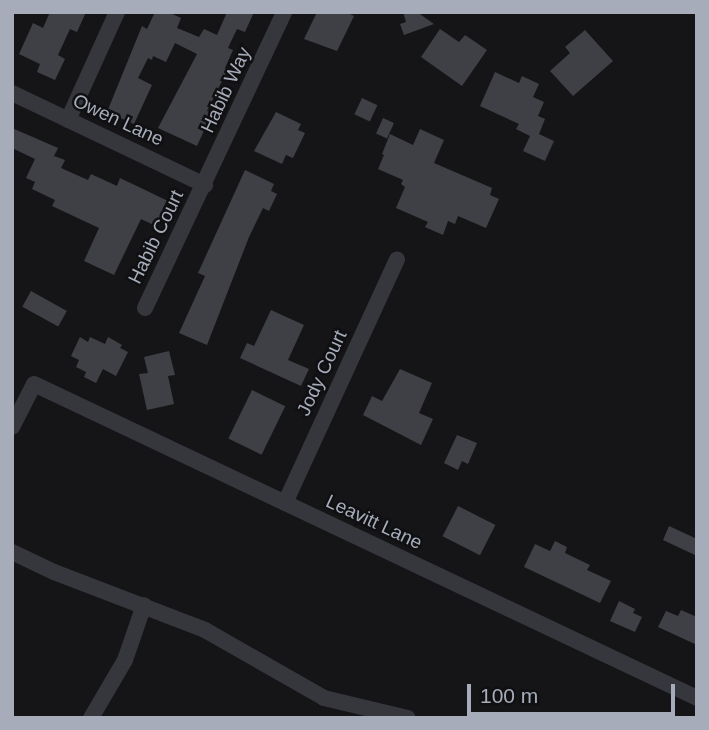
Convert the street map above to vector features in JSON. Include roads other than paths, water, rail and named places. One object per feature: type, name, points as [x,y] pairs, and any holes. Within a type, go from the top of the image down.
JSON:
[{"type":"street","points":[[68,120],[117,12]]},
{"type":"street","name":"Habib Way","points":[[205,185],[285,12]]},
{"type":"street","name":"Owen Lane","points":[[12,93],[205,185]]},
{"type":"street","name":"Habib Court","points":[[145,308],[205,185]]},
{"type":"street","name":"Jody Court","points":[[285,503],[397,261]]},
{"type":"street","name":"Leavitt Lane","points":[[12,427],[34,384],[697,698]]},
{"type":"street","points":[[12,552],[54,572],[205,630],[324,698],[399,717]]},
{"type":"street","points":[[91,718],[125,660],[144,605]]}]
